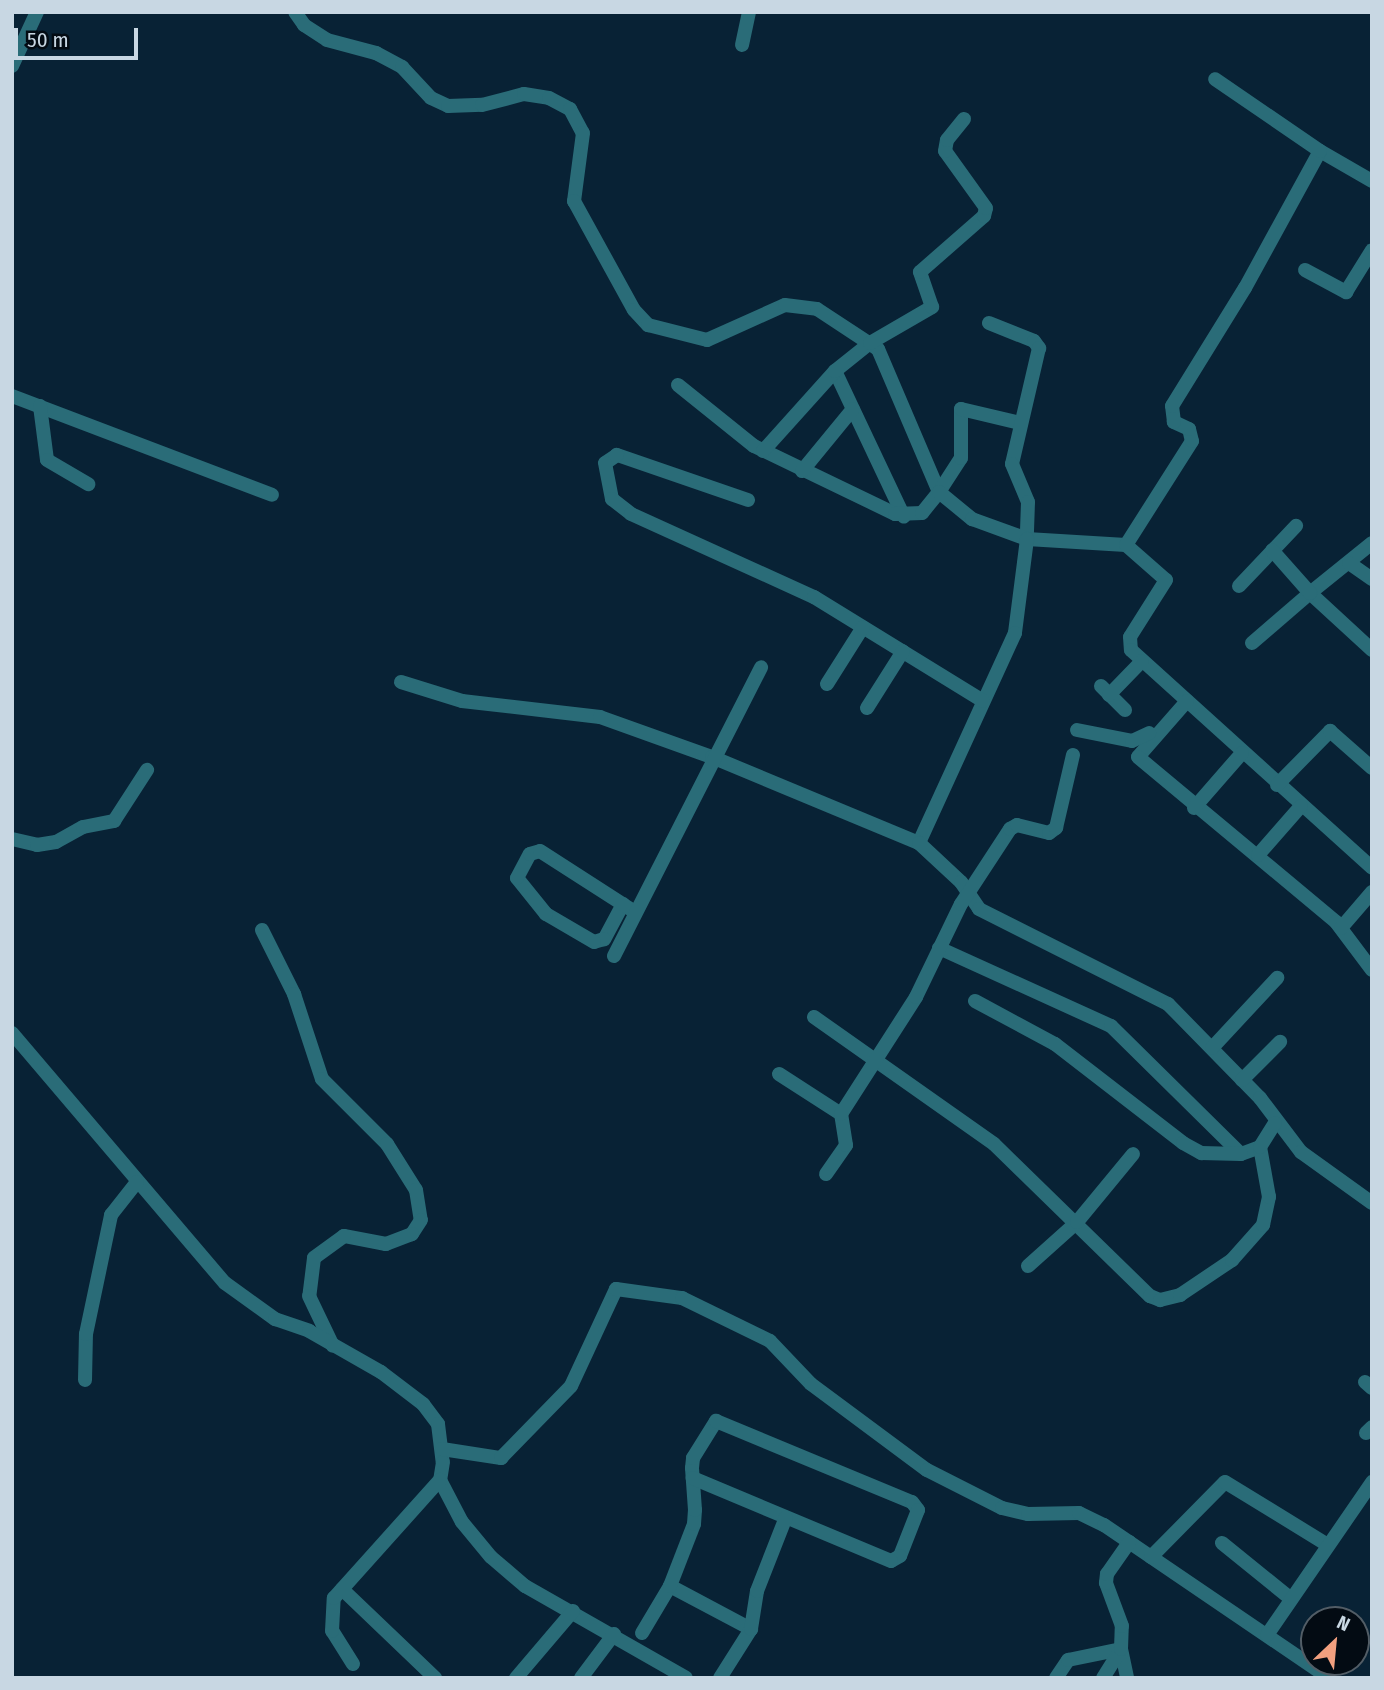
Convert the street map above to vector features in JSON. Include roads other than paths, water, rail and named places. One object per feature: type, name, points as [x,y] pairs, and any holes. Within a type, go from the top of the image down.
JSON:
[{"type":"street","points":[[12,66],[37,12]]},
{"type":"street","points":[[295,12],[304,25],[327,40],[376,53],[402,67],[431,98],[448,106],[482,105],[524,94],[549,98],[569,109],[583,132],[574,201],[634,310],[648,325],[706,340],[785,305],[817,309],[870,343],[884,359],[939,492],[972,519],[1027,539],[1126,545],[1166,580],[1130,637],[1131,650],[1277,785],[1372,868]]},
{"type":"street","points":[[742,45],[749,12]]},
{"type":"street","points":[[1215,79],[1320,151],[1372,181]]},
{"type":"street","points":[[763,451],[835,371],[870,343],[932,307],[920,272],[984,216],[985,201],[945,151],[947,140],[964,119]]},
{"type":"street","points":[[1126,545],[1192,441],[1189,429],[1174,422],[1172,406],[1245,288],[1320,151]]},
{"type":"street","points":[[1305,270],[1346,292],[1372,250]]},
{"type":"street","points":[[919,843],[1015,634],[1027,539],[1028,502],[1012,464],[1039,348],[1034,341],[989,323]]},
{"type":"street","points":[[835,371],[904,517]]},
{"type":"street","points":[[678,385],[763,451],[904,517],[922,513],[961,458],[961,409],[1020,423]]},
{"type":"street","points":[[12,396],[272,495]]},
{"type":"street","points":[[40,406],[47,460],[89,484]]},
{"type":"street","points":[[802,471],[853,409]]},
{"type":"street","points":[[748,500],[617,455],[605,463],[612,499],[631,514],[814,597],[983,701]]},
{"type":"street","points":[[1239,586],[1296,526]]},
{"type":"street","points":[[1252,643],[1372,543]]},
{"type":"street","points":[[1272,550],[1310,593],[1372,650]]},
{"type":"street","points":[[1349,563],[1372,579]]},
{"type":"street","points":[[827,684],[863,627]]},
{"type":"street","points":[[867,708],[904,651]]},
{"type":"street","points":[[1125,710],[1105,690],[1142,660]]},
{"type":"street","points":[[629,908],[540,851],[530,855],[517,878],[546,914],[593,942],[604,939],[629,908],[761,667]]},
{"type":"street","points":[[401,682],[462,701],[600,717],[712,757],[919,843],[969,894],[979,909],[1150,991],[1212,1048],[1242,1080],[1301,1153],[1372,1203]]},
{"type":"street","points":[[1077,730],[1139,741],[1184,699]]},
{"type":"street","points":[[1184,699],[1137,755],[1194,808],[1245,851],[1258,855],[1341,928],[1372,970]]},
{"type":"street","points":[[1277,785],[1330,731],[1372,768]]},
{"type":"street","points":[[1194,808],[1242,753]]},
{"type":"street","points":[[827,1174],[846,1145],[841,1114],[916,997],[969,894],[1014,825],[1049,833],[1056,828],[1073,755]]},
{"type":"street","points":[[12,839],[47,844],[83,827],[114,821],[147,770]]},
{"type":"street","points":[[1258,855],[1301,806]]},
{"type":"street","points":[[1341,928],[1372,892]]},
{"type":"street","points":[[614,956],[629,908]]},
{"type":"street","points":[[262,930],[294,994],[322,1079],[387,1144],[416,1190],[421,1220],[412,1234],[386,1244],[344,1236],[314,1258],[309,1296],[334,1347]]},
{"type":"street","points":[[939,948],[1111,1026],[1241,1154]]},
{"type":"street","points":[[1212,1048],[1277,978]]},
{"type":"street","points":[[975,1001],[1055,1044],[1183,1143],[1201,1153],[1241,1154],[1260,1147],[1275,1123]]},
{"type":"street","points":[[814,1017],[994,1144],[1150,1296],[1160,1300],[1180,1296],[1232,1259],[1263,1225],[1269,1197],[1260,1147]]},
{"type":"street","points":[[12,1033],[225,1283],[275,1318],[309,1331],[411,1391],[438,1424],[442,1449],[440,1480],[462,1522],[491,1558],[525,1586],[614,1634],[686,1678]]},
{"type":"street","points":[[1242,1080],[1280,1042]]},
{"type":"street","points":[[779,1074],[841,1114]]},
{"type":"street","points":[[1027,1266],[1077,1222],[1133,1154]]},
{"type":"street","points":[[85,1380],[86,1334],[111,1215],[137,1182]]},
{"type":"street","points":[[442,1449],[501,1458],[571,1386],[616,1289],[628,1289],[703,1305],[769,1341],[811,1384],[927,1471],[991,1503],[1028,1514],[1079,1513],[1129,1542],[1329,1678]]},
{"type":"street","points":[[642,1633],[670,1586],[694,1524],[693,1478],[696,1450],[716,1421],[912,1502],[918,1510],[895,1561],[693,1478]]},
{"type":"street","points":[[354,1664],[332,1631],[330,1607],[342,1589],[440,1480]]},
{"type":"street","points":[[1151,1557],[1225,1482],[1326,1544]]},
{"type":"street","points":[[1267,1635],[1326,1544],[1372,1482]]},
{"type":"street","points":[[720,1678],[751,1629],[757,1591],[786,1517]]},
{"type":"street","points":[[1126,1678],[1121,1649],[1122,1626],[1106,1583],[1129,1542]]},
{"type":"street","points":[[1222,1543],[1293,1595]]},
{"type":"street","points":[[670,1586],[751,1629]]},
{"type":"street","points":[[342,1589],[435,1678]]},
{"type":"street","points":[[516,1678],[573,1611]]},
{"type":"street","points":[[581,1678],[614,1634]]},
{"type":"street","points":[[1056,1678],[1068,1660],[1121,1649]]},
{"type":"street","points":[[1103,1678],[1121,1649]]}]
